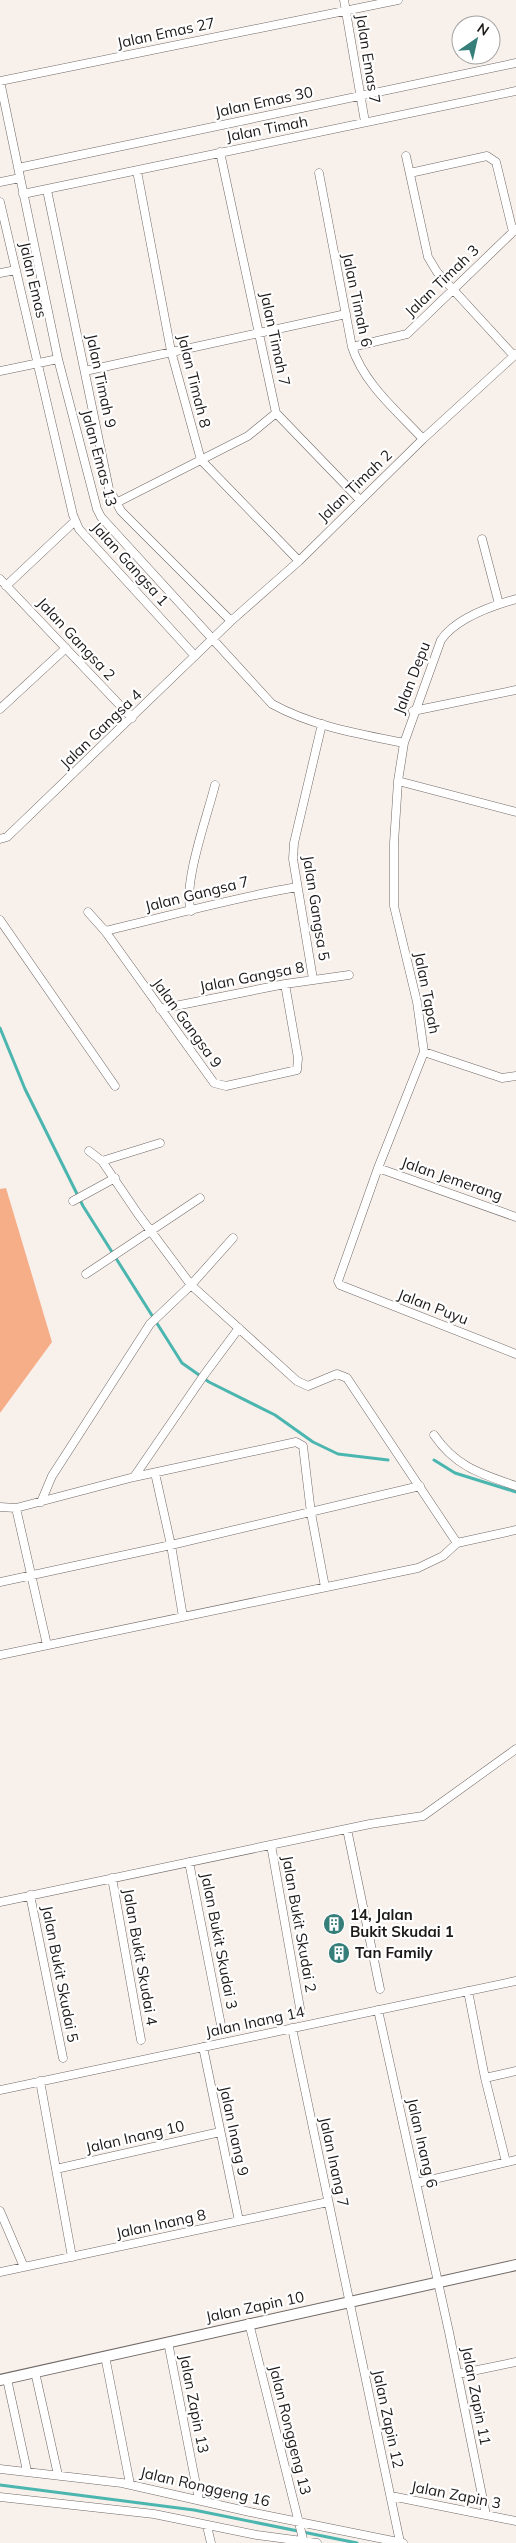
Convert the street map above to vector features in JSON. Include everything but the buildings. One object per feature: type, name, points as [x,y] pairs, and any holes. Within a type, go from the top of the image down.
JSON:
[{"type":"street","name":"Jalan Emas 7","points":[[344,0],[342,11],[365,122]]},
{"type":"street","name":"Jalan Emas 27","points":[[0,81],[398,0]]},
{"type":"street","name":"Jalan Emas 30","points":[[18,168],[516,63]]},
{"type":"street","name":"Jalan Emas 13","points":[[0,81],[58,359],[97,509],[102,517],[272,704],[291,715],[322,724],[404,742]]},
{"type":"street","name":"Jalan Timah","points":[[23,194],[516,91]]},
{"type":"street","name":"Jalan Timah 7","points":[[220,152],[276,413]]},
{"type":"street","points":[[406,156],[428,257],[437,272],[515,355]]},
{"type":"street","points":[[410,173],[487,156],[496,162],[515,230]]},
{"type":"street","name":"Jalan Timah 8","points":[[137,170],[171,350],[200,460],[299,561]]},
{"type":"street","name":"Jalan Timah 6","points":[[319,173],[352,347],[365,376],[423,439]]},
{"type":"street","points":[[0,182],[20,178]]},
{"type":"street","name":"Jalan Timah 9","points":[[47,190],[109,489],[121,511],[231,621]]},
{"type":"street","name":"Jalan Emas","points":[[0,202],[38,364]]},
{"type":"street","name":"Jalan Timah 3","points":[[352,347],[407,334],[515,230]]},
{"type":"street","points":[[0,274],[16,270]]},
{"type":"street","points":[[85,371],[171,350],[260,334],[346,314]]},
{"type":"street","name":"Jalan Timah 2","points":[[213,639],[299,561],[423,439],[515,355]]},
{"type":"street","points":[[0,371],[58,359]]},
{"type":"street","name":"Jalan Gangsa 1","points":[[38,364],[75,521],[79,529],[195,656]]},
{"type":"street","points":[[116,503],[248,436],[276,413],[360,500]]},
{"type":"street","points":[[6,586],[75,521]]},
{"type":"street","points":[[482,538],[499,604]]},
{"type":"street","name":"Jalan Gangsa 2","points":[[0,579],[132,718]]},
{"type":"street","name":"Jalan Depu","points":[[398,781],[404,742],[413,712],[441,640],[446,632],[452,627],[499,604],[516,599]]},
{"type":"street","name":"Jalan Gangsa 4","points":[[4,838],[213,639]]},
{"type":"street","points":[[0,709],[66,648]]},
{"type":"street","points":[[413,712],[516,690]]},
{"type":"street","name":"Jalan Gangsa 5","points":[[313,979],[293,860],[294,842],[322,724]]},
{"type":"street","points":[[398,781],[516,812]]},
{"type":"street","name":"Jalan Tapah","points":[[340,1285],[339,1276],[378,1168],[424,1052],[417,1002],[394,906],[398,781]]},
{"type":"street","points":[[191,911],[188,903],[189,885],[216,785]]},
{"type":"street","name":"Jalan Gangsa 7","points":[[105,931],[191,911],[236,897],[297,887]]},
{"type":"street","name":"Jalan Gangsa 9","points":[[88,912],[105,931],[214,1083],[226,1086],[240,1084],[297,1070],[298,1058],[285,984]]},
{"type":"street","points":[[0,920],[115,1086]]},
{"type":"street","name":"Jalan Gangsa 8","points":[[160,1009],[285,984],[349,975]]},
{"type":"street","points":[[424,1052],[502,1078],[516,1076]]},
{"type":"street","points":[[102,1160],[160,1143]]},
{"type":"street","points":[[89,1152],[102,1160],[191,1285],[296,1380],[308,1386],[337,1374],[347,1378],[457,1543]]},
{"type":"street","name":"Jalan Jemerang","points":[[378,1168],[516,1217]]},
{"type":"street","points":[[74,1200],[115,1178]]},
{"type":"street","points":[[86,1274],[200,1198]]},
{"type":"street","points":[[41,1502],[52,1476],[150,1324],[191,1285],[233,1238]]},
{"type":"street","name":"Jalan Puyu","points":[[340,1285],[516,1354]]},
{"type":"street","points":[[134,1477],[204,1375],[240,1328]]},
{"type":"street","points":[[434,1435],[446,1452],[466,1467],[516,1486]]},
{"type":"street","points":[[0,1507],[16,1508],[134,1477],[296,1442],[303,1446],[311,1513],[325,1586]]},
{"type":"street","points":[[155,1473],[171,1545],[182,1618]]},
{"type":"street","points":[[0,1582],[311,1513],[420,1486]]},
{"type":"street","points":[[16,1508],[47,1645]]},
{"type":"street","points":[[0,1655],[430,1564],[452,1549],[457,1543],[516,1530]]},
{"type":"street","points":[[0,1902],[347,1829],[423,1816],[516,1749]]},
{"type":"street","points":[[347,1829],[380,1989]]},
{"type":"street","name":"Jalan Bukit Skudai 2","points":[[271,1845],[300,2008]]},
{"type":"street","name":"Jalan Bukit Skudai 3","points":[[189,1862],[221,2025]]},
{"type":"street","name":"Jalan Bukit Skudai 4","points":[[112,1878],[141,2040]]},
{"type":"street","name":"Jalan Bukit Skudai 5","points":[[30,1895],[63,2058]]},
{"type":"street","name":"Jalan Inang 14","points":[[0,2090],[516,1981]]},
{"type":"street","points":[[468,1991],[485,2078],[506,2162]]},
{"type":"street","name":"Jalan Inang 6","points":[[378,2010],[438,2282]]},
{"type":"street","name":"Jalan Inang 7","points":[[292,2028],[348,2301]]},
{"type":"street","name":"Jalan Inang 9","points":[[203,2047],[239,2221]]},
{"type":"street","points":[[485,2078],[516,2071]]},
{"type":"street","points":[[40,2081],[72,2257]]},
{"type":"street","name":"Jalan Inang 10","points":[[56,2169],[220,2132]]},
{"type":"street","points":[[417,2183],[516,2160]]},
{"type":"street","name":"Jalan Inang 8","points":[[0,2272],[328,2202]]},
{"type":"street","points":[[0,2211],[24,2267]]},
{"type":"street","name":"Jalan Zapin 10","points":[[4,2379],[516,2264]]},
{"type":"street","name":"Jalan Zapin 11","points":[[438,2282],[486,2515]]},
{"type":"street","name":"Jalan Zapin 12","points":[[348,2301],[402,2543]]},
{"type":"street","name":"Jalan Ronggeng 13","points":[[249,2323],[304,2542]]},
{"type":"street","name":"Jalan Zapin 13","points":[[168,2342],[199,2500]]},
{"type":"street","points":[[105,2356],[130,2484]]},
{"type":"street","points":[[458,2374],[516,2362]]},
{"type":"street","points":[[35,2372],[58,2475]]},
{"type":"street","points":[[4,2379],[27,2471]]},
{"type":"street","name":"Jalan Ronggeng 16","points":[[0,2469],[130,2484],[402,2543]]},
{"type":"street","name":"Jalan Zapin 3","points":[[391,2496],[516,2521]]},
{"type":"street","points":[[0,2497],[154,2514],[207,2526],[317,2543]]},
{"type":"street","points":[[207,2526],[210,2543]]},
{"type":"shaded area","points":[[6,1188],[52,1342],[0,1413],[0,1189]]},
{"type":"waterway","points":[[0,1028],[25,1089],[83,1206],[182,1363],[209,1382],[275,1415],[313,1442],[338,1454],[388,1460]]},
{"type":"waterway","points":[[434,1460],[455,1473],[516,1492]]},
{"type":"waterway","points":[[0,2485],[194,2510],[357,2543]]},
{"type":"place","name":"14, Jalan Bukit Skudai 1","points":[[334,1924]]},
{"type":"place","name":"Tan Family","points":[[339,1953]]}]
